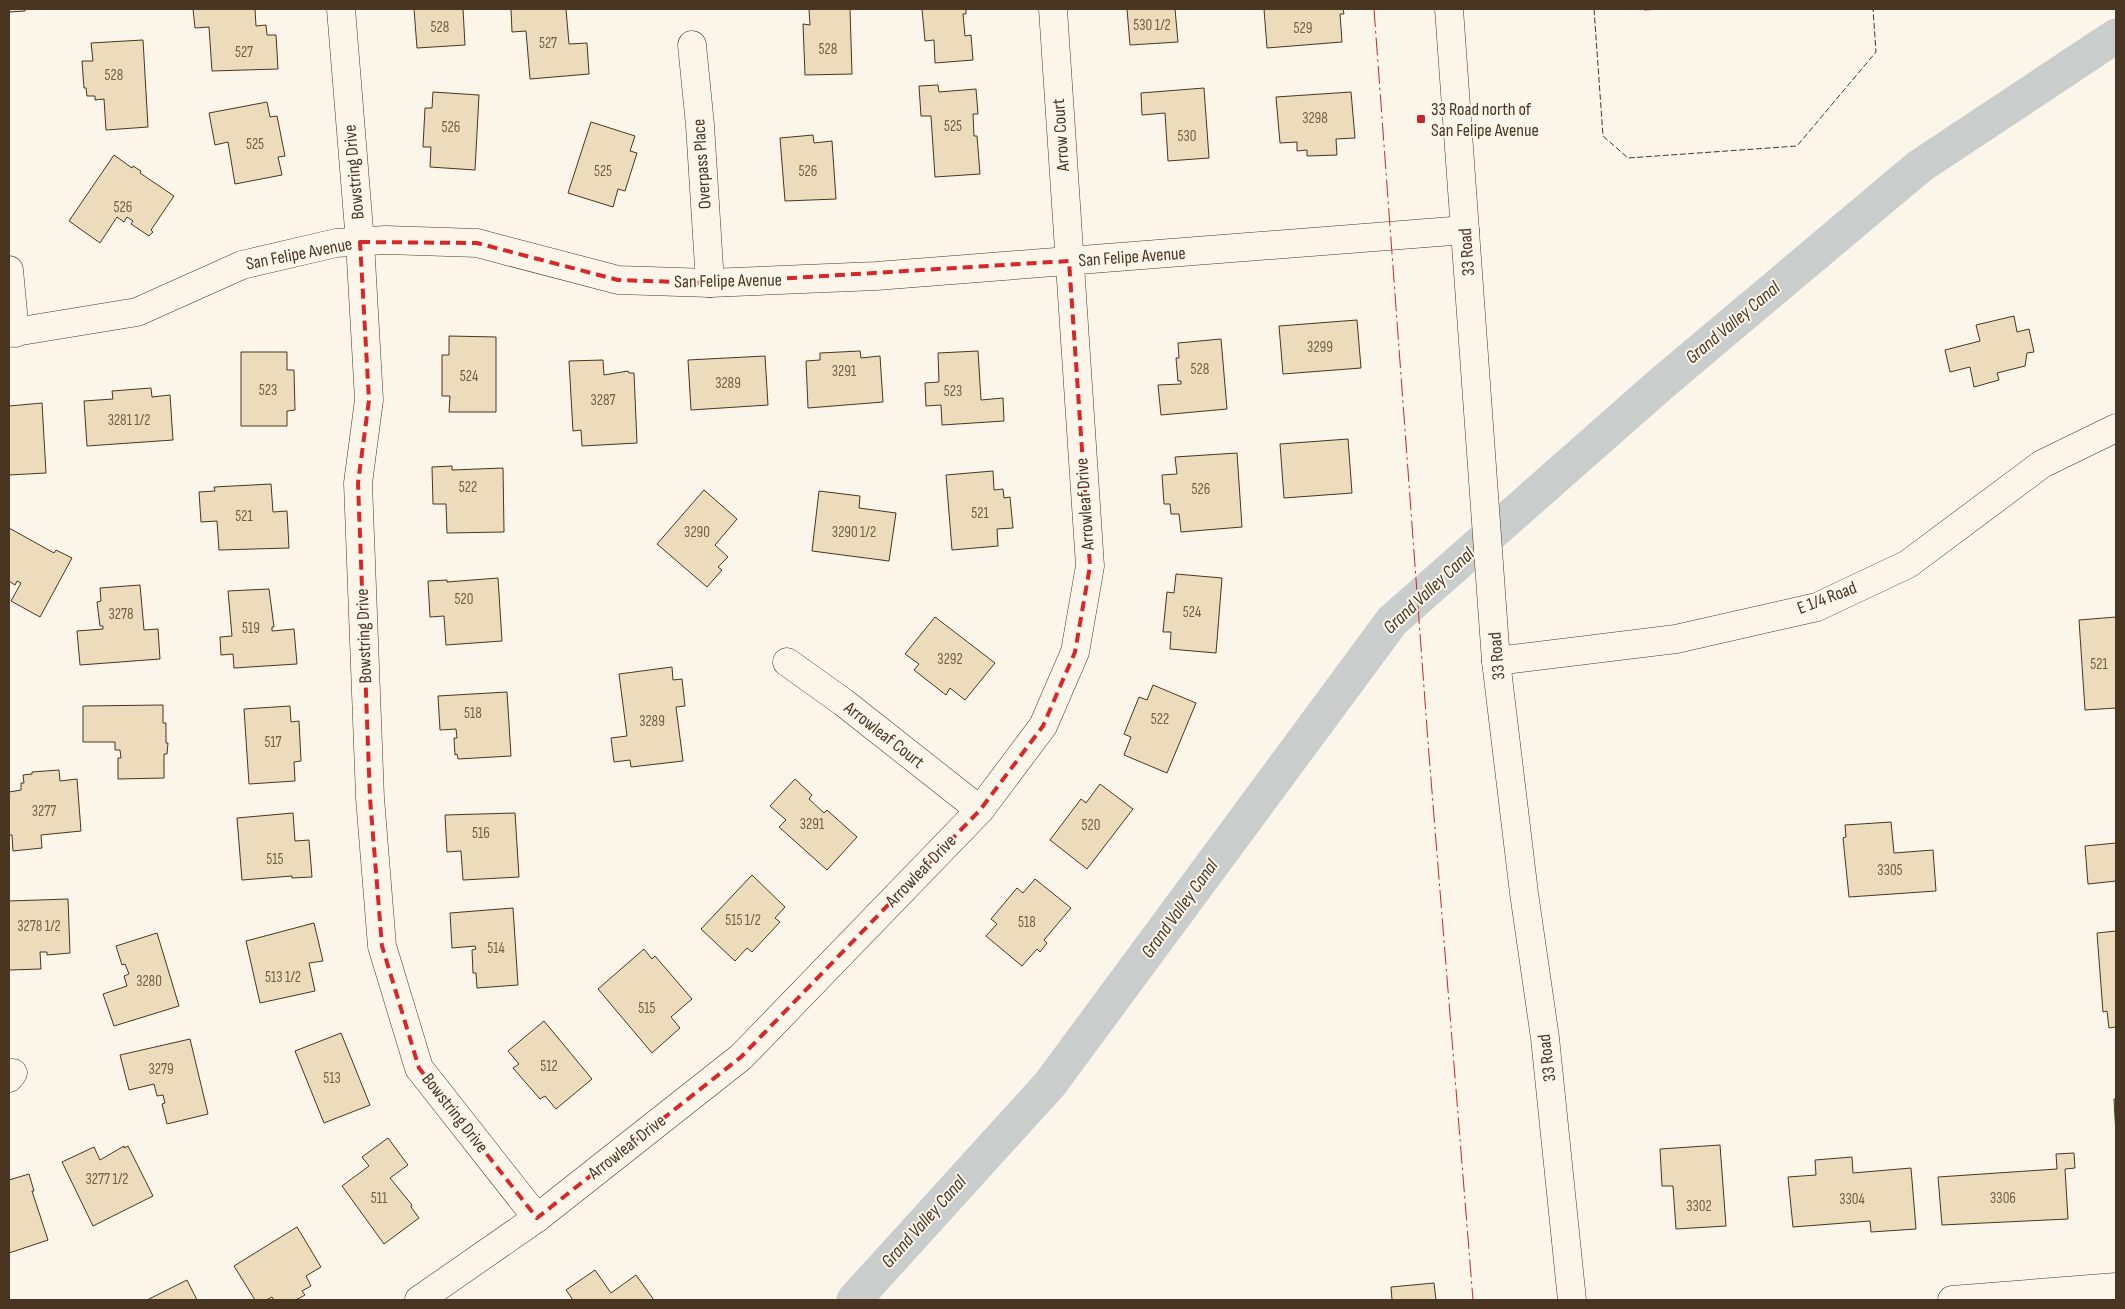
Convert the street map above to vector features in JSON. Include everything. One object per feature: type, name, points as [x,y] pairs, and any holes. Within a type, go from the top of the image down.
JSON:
[{"type":"street","name":"Bowstring Drive","points":[[341,9],[360,242],[369,400],[358,483],[370,798],[382,946],[419,1068],[537,1218]]},
{"type":"street","name":"Arrow Court","points":[[1053,9],[1069,262]]},
{"type":"street","name":"33 Road","points":[[1449,9],[1494,602],[1496,661],[1524,893],[1545,1038],[1572,1300]]},
{"type":"street","name":"Overpass Place","points":[[692,45],[700,125],[710,283]]},
{"type":"street","name":"San Felipe Avenue","points":[[12,333],[137,312],[242,265],[336,243],[386,240],[476,243],[618,280],[710,283],[876,276],[1465,230]]},
{"type":"street","name":"Arrowleaf Drive","points":[[419,1300],[537,1218],[741,1057],[980,810],[1043,726],[1075,652],[1090,566],[1069,262]]},
{"type":"street","points":[[9,270],[12,333]]},
{"type":"street","name":"E 1/4 Road","points":[[1496,661],[1676,639],[1817,606],[1908,564],[2042,464],[2116,428]]},
{"type":"street","name":"Arrowleaf Court","points":[[786,662],[843,702],[980,810]]},
{"type":"street","points":[[1952,1300],[2116,1287]]},
{"type":"highlighted area","points":[[360,242],[477,243],[618,280],[710,283],[1069,261],[1090,566],[1075,652],[1043,726],[980,810],[741,1057],[537,1218],[419,1068],[382,946],[370,798],[358,483],[369,400]]},
{"type":"building","points":[[9,9],[25,9],[25,11],[10,12]]},
{"type":"building","points":[[193,9],[255,9],[256,26],[266,25],[267,35],[276,35],[278,69],[212,71],[209,27],[195,28]]},
{"type":"building","points":[[414,9],[463,9],[465,45],[417,48]]},
{"type":"building","points":[[511,9],[566,9],[569,44],[587,43],[589,74],[530,79],[526,31],[512,32]]},
{"type":"building","points":[[809,9],[850,9],[852,74],[805,75],[803,24],[810,25]]},
{"type":"building","points":[[922,9],[966,9],[966,14],[963,14],[965,36],[971,35],[973,60],[935,63],[934,40],[925,41]]},
{"type":"building","points":[[1127,9],[1175,9],[1178,42],[1130,45]]},
{"type":"building","points":[[1264,9],[1343,9],[1344,14],[1340,14],[1342,42],[1267,48]]},
{"type":"building","points":[[143,40],[148,127],[106,130],[104,99],[95,100],[95,96],[87,96],[86,88],[84,88],[82,61],[93,61],[91,43]]},
{"type":"building","points":[[938,85],[939,92],[976,89],[978,114],[973,114],[974,136],[977,136],[980,174],[935,177],[931,116],[921,116],[919,86]]},
{"type":"building","points":[[1204,88],[1209,158],[1168,161],[1165,113],[1142,115],[1141,93]]},
{"type":"building","points":[[433,92],[479,95],[475,170],[430,167],[431,147],[423,147],[425,108],[432,108]]},
{"type":"building","points":[[1351,92],[1355,138],[1336,139],[1337,155],[1307,156],[1307,150],[1297,151],[1297,142],[1280,143],[1276,97]]},
{"type":"building","points":[[267,102],[270,117],[277,116],[285,156],[278,157],[282,175],[235,184],[228,142],[215,145],[209,113]]},
{"type":"building","points":[[591,122],[635,136],[630,151],[637,153],[625,191],[618,189],[613,207],[568,193]]},
{"type":"building","points":[[813,135],[814,143],[832,141],[836,199],[785,201],[780,138]]},
{"type":"building","points":[[114,155],[132,168],[133,166],[141,171],[140,173],[174,196],[149,236],[131,224],[133,221],[127,217],[124,222],[117,217],[100,243],[69,221]]},
{"type":"building","points":[[2014,316],[2017,332],[2029,329],[2034,352],[2027,353],[2025,366],[1997,373],[1999,380],[1974,387],[1970,367],[1950,372],[1945,350],[1980,341],[1976,325]]},
{"type":"building","points":[[1357,320],[1361,368],[1283,374],[1279,326]]},
{"type":"building","points":[[449,336],[496,337],[496,412],[449,412],[450,396],[442,396],[442,355],[449,355]]},
{"type":"building","points":[[1221,339],[1227,409],[1161,415],[1158,385],[1181,384],[1181,381],[1178,381],[1176,358],[1179,358],[1178,343]]},
{"type":"building","points":[[860,351],[861,358],[880,356],[883,402],[808,408],[806,361],[820,360],[820,353]]},
{"type":"building","points":[[978,351],[981,400],[1003,398],[1004,421],[942,425],[941,405],[926,406],[925,383],[939,382],[938,353]]},
{"type":"building","points":[[241,352],[287,352],[287,370],[294,370],[295,410],[287,411],[287,426],[241,426]]},
{"type":"building","points":[[765,356],[768,405],[691,410],[688,360]]},
{"type":"building","points":[[603,360],[604,375],[628,371],[629,373],[634,373],[637,443],[582,446],[581,430],[573,431],[569,361]]},
{"type":"building","points":[[151,388],[152,397],[170,395],[173,440],[87,446],[84,401],[113,399],[112,391]]},
{"type":"building","points":[[42,403],[46,473],[9,475],[9,406]]},
{"type":"building","points":[[1348,439],[1352,493],[1284,498],[1280,444]]},
{"type":"building","points":[[1237,453],[1242,527],[1181,532],[1179,514],[1171,514],[1170,504],[1164,504],[1162,475],[1177,474],[1175,457]]},
{"type":"building","points":[[452,466],[452,470],[503,468],[504,532],[447,533],[446,504],[433,504],[432,467]]},
{"type":"building","points":[[993,471],[994,490],[1003,489],[1004,498],[1010,497],[1013,528],[997,529],[998,546],[952,550],[946,475]]},
{"type":"building","points":[[271,484],[273,512],[287,511],[289,548],[219,550],[217,521],[201,522],[199,492],[215,491],[214,487]]},
{"type":"building","points":[[704,490],[737,519],[715,545],[728,557],[718,567],[722,570],[707,587],[657,544]]},
{"type":"building","points":[[819,491],[860,496],[859,508],[896,513],[889,561],[812,551]]},
{"type":"building","points":[[9,528],[54,553],[56,550],[72,558],[40,617],[11,601],[21,583],[17,581],[15,585],[9,581]]},
{"type":"building","points":[[1176,574],[1222,578],[1216,653],[1170,649],[1171,632],[1163,632],[1167,592],[1174,593]]},
{"type":"building","points":[[498,578],[502,641],[446,645],[444,616],[430,617],[428,581],[447,580],[447,582]]},
{"type":"building","points":[[140,585],[144,630],[158,629],[160,659],[80,665],[77,631],[103,629],[103,626],[100,626],[97,602],[101,601],[100,588]]},
{"type":"building","points":[[269,589],[274,627],[272,627],[272,631],[294,629],[297,664],[234,668],[233,654],[221,655],[220,637],[232,636],[228,591]]},
{"type":"building","points":[[935,617],[995,663],[965,700],[950,688],[946,695],[914,670],[919,664],[905,654]]},
{"type":"building","points":[[2116,617],[2116,708],[2085,710],[2079,620]]},
{"type":"building","points":[[672,667],[673,680],[682,679],[685,706],[676,707],[683,761],[631,767],[630,760],[614,762],[611,738],[627,736],[619,674]]},
{"type":"building","points":[[1153,685],[1196,703],[1167,773],[1124,755],[1131,737],[1124,734],[1139,697],[1147,700]]},
{"type":"building","points":[[507,692],[511,756],[458,759],[457,754],[455,755],[454,738],[457,738],[456,729],[440,730],[438,696]]},
{"type":"building","points":[[163,705],[163,723],[166,723],[166,743],[168,743],[167,754],[164,754],[164,778],[118,779],[118,758],[121,758],[120,750],[115,750],[115,742],[83,742],[83,706]]},
{"type":"building","points":[[290,706],[291,722],[299,721],[301,761],[294,762],[295,781],[249,784],[244,709]]},
{"type":"building","points":[[59,770],[60,781],[77,779],[81,831],[41,835],[42,848],[13,851],[12,835],[9,835],[9,792],[21,790],[21,783],[24,783],[23,775],[32,774],[32,772]]},
{"type":"building","points":[[795,779],[812,795],[809,799],[824,813],[827,810],[857,837],[827,870],[779,827],[786,820],[770,806]]},
{"type":"building","points":[[1100,784],[1133,809],[1087,869],[1050,840],[1081,799],[1086,803]]},
{"type":"building","points":[[293,813],[295,841],[309,840],[312,877],[292,878],[292,876],[242,880],[237,818]]},
{"type":"building","points":[[515,813],[519,877],[463,880],[461,851],[447,852],[445,815]]},
{"type":"building","points":[[1891,822],[1894,853],[1933,850],[1936,891],[1849,897],[1843,838],[1846,837],[1845,825]]},
{"type":"building","points":[[2116,843],[2116,881],[2088,884],[2085,846]]},
{"type":"building","points":[[752,875],[785,907],[775,918],[780,922],[752,952],[747,948],[735,961],[701,929]]},
{"type":"building","points":[[1035,879],[1071,908],[1044,940],[1047,943],[1040,952],[1037,949],[1022,966],[986,936],[997,924],[991,919],[1017,888],[1023,893]]},
{"type":"building","points":[[68,899],[70,953],[47,955],[47,952],[40,952],[41,969],[9,970],[9,901]]},
{"type":"building","points":[[513,908],[518,985],[477,988],[476,973],[473,973],[472,950],[476,949],[475,946],[452,948],[450,913]]},
{"type":"building","points":[[314,923],[323,961],[309,963],[315,991],[260,1003],[246,941]]},
{"type":"building","points":[[2116,931],[2116,1027],[2109,1028],[2107,1011],[2103,1012],[2097,933]]},
{"type":"building","points":[[157,933],[179,1006],[114,1026],[103,994],[127,986],[124,976],[129,974],[125,964],[122,965],[116,946]]},
{"type":"building","points":[[644,949],[652,959],[655,956],[692,999],[671,1017],[680,1028],[652,1053],[598,989]]},
{"type":"building","points":[[544,1021],[592,1079],[556,1109],[545,1096],[540,1099],[513,1068],[519,1064],[508,1051]]},
{"type":"building","points":[[341,1033],[370,1105],[324,1123],[295,1051]]},
{"type":"building","points":[[190,1039],[208,1114],[167,1124],[162,1104],[165,1103],[163,1095],[157,1096],[154,1084],[129,1090],[120,1055]]},
{"type":"building","points":[[2114,1099],[2116,1099],[2116,1136]]},
{"type":"building","points":[[388,1138],[408,1165],[390,1178],[412,1205],[411,1207],[419,1218],[384,1244],[342,1186],[369,1166],[362,1157]]},
{"type":"building","points":[[1720,1145],[1726,1226],[1676,1229],[1673,1186],[1662,1186],[1660,1149]]},
{"type":"building","points":[[124,1146],[124,1148],[128,1146],[153,1196],[93,1226],[62,1162],[94,1147],[100,1160]]},
{"type":"building","points":[[2074,1153],[2075,1168],[2065,1169],[2068,1219],[1942,1225],[1938,1177],[2057,1169],[2056,1154]]},
{"type":"building","points":[[1852,1157],[1853,1173],[1911,1168],[1916,1229],[1871,1232],[1870,1221],[1793,1227],[1788,1177],[1816,1175],[1815,1160]]},
{"type":"building","points":[[29,1174],[34,1191],[32,1191],[48,1240],[9,1253],[9,1180]]},
{"type":"building","points":[[297,1227],[321,1267],[306,1276],[311,1286],[302,1291],[305,1295],[296,1300],[274,1300],[272,1297],[266,1300],[255,1300],[234,1266]]},
{"type":"building","points":[[595,1270],[611,1293],[636,1275],[654,1300],[573,1300],[566,1290]]},
{"type":"building","points":[[187,1280],[197,1300],[147,1300]]},
{"type":"building","points":[[1434,1283],[1436,1300],[1392,1300],[1391,1287]]},
{"type":"waterway","name":"Grand Valley Canal","points":[[854,1300],[1050,1084],[1392,621],[1662,383],[1920,166],[2116,36]]},
{"type":"fence","points":[[1594,9],[1603,136],[1628,158],[1797,146],[1876,52],[1873,9]]},
{"type":"power","points":[[1374,9],[1428,742],[1473,1300]]},
{"type":"power","points":[[1644,10],[1663,9]]},
{"type":"place","name":"33 Road north of San Felipe Avenue","points":[[1421,119]]}]
